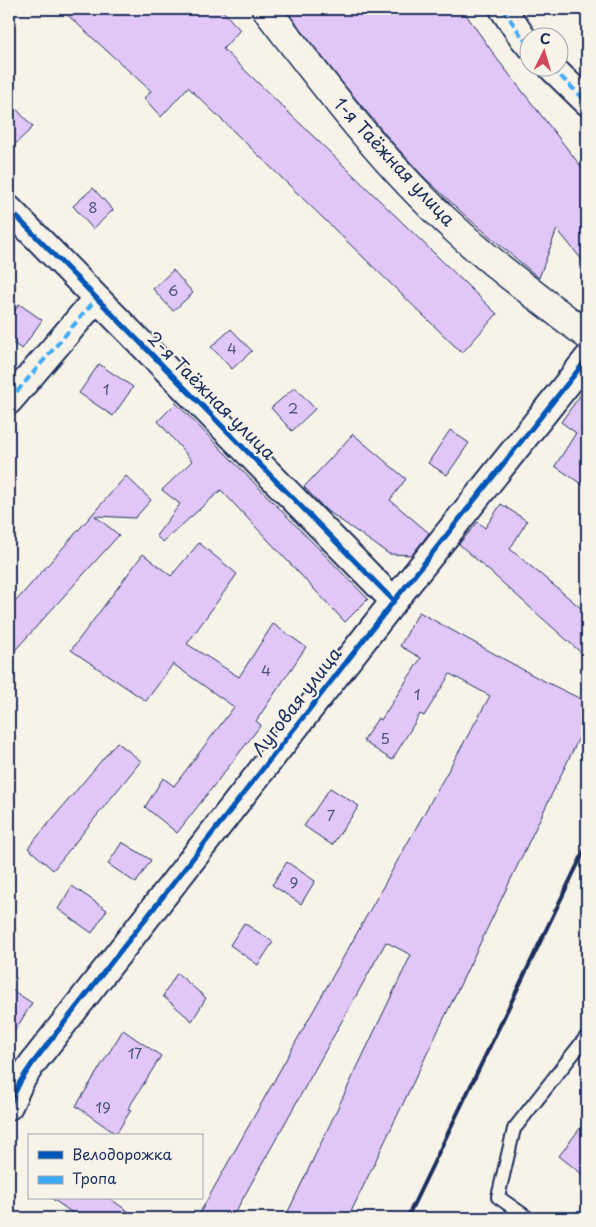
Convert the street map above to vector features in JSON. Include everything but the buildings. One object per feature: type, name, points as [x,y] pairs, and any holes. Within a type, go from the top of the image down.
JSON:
[{"type":"street","name":"1-я Таёжная улица","points":[[266,9],[335,99],[400,175],[457,231],[587,335]]},
{"type":"street","points":[[503,9],[518,31]]},
{"type":"street","points":[[562,78],[587,102]]},
{"type":"street","name":"2-я Таёжная улица","points":[[9,209],[394,601]]},
{"type":"street","points":[[9,401],[96,299]]},
{"type":"street","name":"Луговая улица","points":[[9,1106],[20,1082],[32,1064],[394,601],[587,359]]},
{"type":"lane","points":[[528,1218],[498,1197],[514,1129],[587,1036]]},
{"type":"railway","points":[[407,1218],[587,845]]},
{"type":"marked path","points":[[503,9],[518,31]]},
{"type":"marked path","points":[[562,78],[587,102]]},
{"type":"marked path","points":[[9,401],[96,299]]},
{"type":"cycle path","points":[[9,209],[394,601]]},
{"type":"cycle path","points":[[9,1106],[20,1082],[32,1064],[394,601],[587,359]]}]
